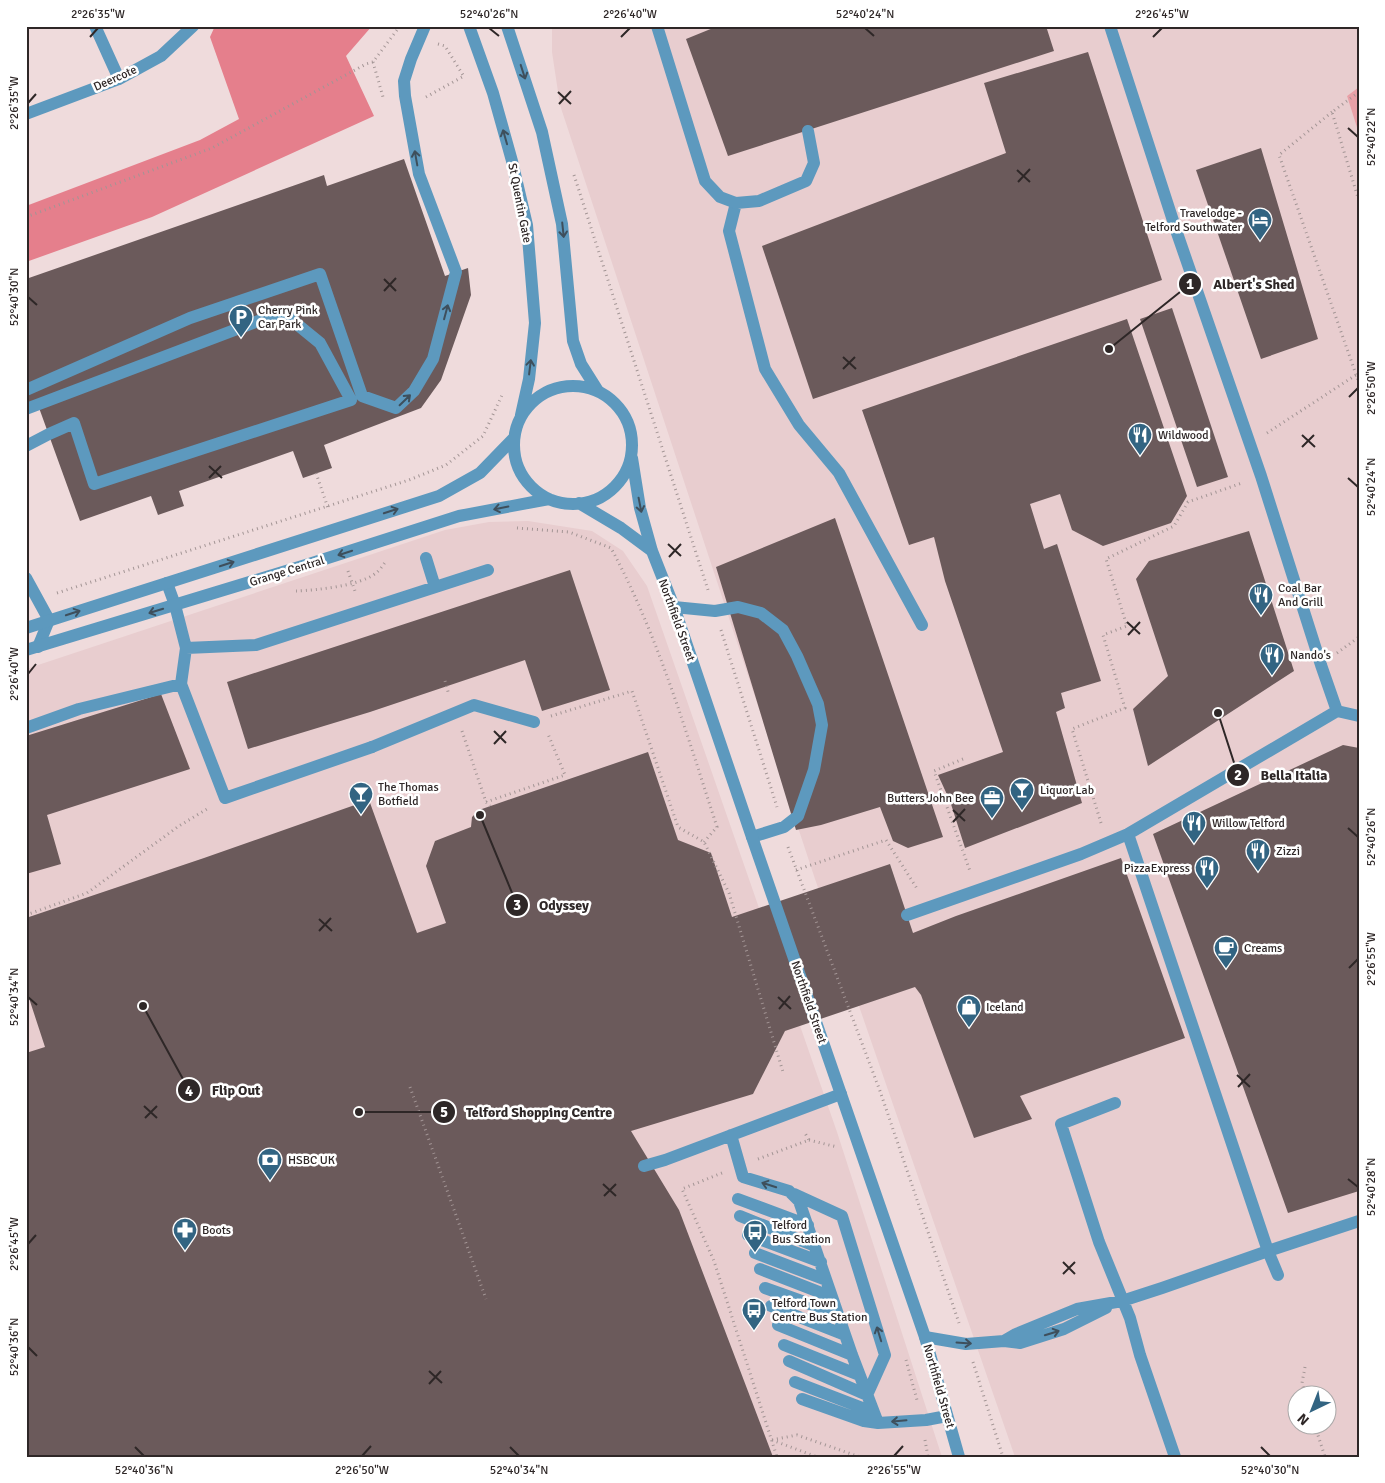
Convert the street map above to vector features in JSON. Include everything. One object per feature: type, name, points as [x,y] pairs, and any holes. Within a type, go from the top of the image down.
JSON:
[{"type":"street","points":[[95,26],[119,79]]},
{"type":"street","name":"Deercote","points":[[26,114],[119,79],[161,56],[194,26]]},
{"type":"street","points":[[26,390],[190,318],[320,274],[362,396],[396,408],[414,391],[433,359],[456,272],[419,174],[405,96],[404,81],[406,73],[425,26]]},
{"type":"street","name":"St Quentin Gate","points":[[469,26],[493,93],[527,225],[535,323],[529,379],[521,414]]},
{"type":"street","points":[[507,26],[542,132],[562,224],[573,341],[581,364],[598,391]]},
{"type":"street","points":[[657,26],[706,180],[720,197],[736,204],[759,201],[806,181],[814,163],[808,131]]},
{"type":"street","points":[[1110,26],[1174,223],[1261,476],[1337,711]]},
{"type":"street","points":[[736,204],[728,231],[765,369],[799,425],[839,473],[922,625]]},
{"type":"street","points":[[26,446],[74,423],[94,484],[351,400],[320,343],[282,312],[32,407]]},
{"type":"street","points":[[577,386],[598,391],[615,402],[626,418],[632,437],[632,458],[620,481],[600,498],[588,502],[561,503],[549,499],[532,487],[522,476],[515,458],[513,439],[521,414],[530,403],[542,394],[555,388],[577,386]]},
{"type":"street","name":"Grange Central","points":[[26,628],[439,496],[480,473],[513,439]]},
{"type":"street","name":"Northfield Street","points":[[632,458],[640,508],[652,551],[674,607],[925,1337],[959,1457]]},
{"type":"street","name":"Grange Central","points":[[32,649],[459,516],[549,499]]},
{"type":"street","points":[[579,503],[621,528],[652,551]]},
{"type":"street","points":[[426,558],[435,587]]},
{"type":"street","points":[[186,648],[256,645],[488,570]]},
{"type":"street","points":[[26,578],[49,620],[32,649]]},
{"type":"street","points":[[167,583],[175,605],[186,648],[181,684],[225,798],[372,747],[474,705],[538,721]]},
{"type":"street","points":[[674,607],[715,612],[738,606],[761,613],[783,630],[797,656],[818,704],[822,726],[814,770],[798,816],[784,827],[752,837]]},
{"type":"street","points":[[26,728],[80,709],[181,684]]},
{"type":"street","points":[[907,915],[1082,854],[1128,834],[1337,711],[1359,716]]},
{"type":"street","points":[[1128,834],[1268,1251],[1278,1275]]},
{"type":"street","points":[[644,1166],[665,1160],[841,1094]]},
{"type":"street","points":[[1115,1103],[1061,1124],[1099,1242],[1130,1318],[1140,1355],[1175,1457]]},
{"type":"street","points":[[731,1135],[744,1177],[789,1191],[842,1216],[885,1355],[867,1395]]},
{"type":"street","points":[[789,1191],[800,1201],[859,1375],[876,1418]]},
{"type":"street","points":[[738,1199],[808,1225]]},
{"type":"street","points":[[740,1216],[815,1246]]},
{"type":"street","points":[[925,1337],[966,1344],[1004,1341],[1020,1343],[1064,1329],[1122,1301],[1359,1221]]},
{"type":"street","points":[[748,1234],[821,1262]]},
{"type":"street","points":[[755,1253],[826,1280]]},
{"type":"street","points":[[760,1270],[832,1297]]},
{"type":"street","points":[[765,1288],[838,1314]]},
{"type":"street","points":[[771,1306],[845,1335]]},
{"type":"street","points":[[778,1325],[852,1355]]},
{"type":"street","points":[[784,1345],[859,1375]]},
{"type":"street","points":[[789,1361],[867,1395]]},
{"type":"street","points":[[795,1382],[876,1418]]},
{"type":"street","points":[[802,1398],[864,1421],[876,1418],[926,1420],[947,1416]]},
{"type":"path","points":[[26,217],[212,148],[366,64],[373,62],[399,28]]},
{"type":"path","points":[[1359,92],[1279,155],[1359,383]]},
{"type":"path","points":[[1332,112],[1359,201]]},
{"type":"path","points":[[574,174],[784,827],[788,850],[880,1091],[1003,1457]]},
{"type":"path","points":[[1250,444],[1357,374]]},
{"type":"path","points":[[1107,843],[1072,729],[1125,708],[1103,635],[1127,626],[1106,559],[1174,526],[1188,502],[1261,476]]},
{"type":"path","points":[[515,528],[569,532],[611,548],[625,574],[670,681],[717,827],[704,842]]},
{"type":"path","points":[[293,591],[329,589],[367,578],[376,573],[390,558]]},
{"type":"path","points":[[444,681],[451,700]]},
{"type":"path","points":[[486,802],[565,775],[538,721],[632,691],[678,827],[704,842],[728,893],[783,1072]]},
{"type":"path","points":[[461,728],[486,802],[490,806]]},
{"type":"path","points":[[963,759],[934,771],[977,890]]},
{"type":"path","points":[[26,915],[87,893],[179,826],[225,798]]},
{"type":"path","points":[[796,870],[886,840],[929,907]]},
{"type":"path","points":[[410,1087],[486,1299]]},
{"type":"path","points":[[1303,1386],[1305,1367]]},
{"type":"path","points":[[817,1457],[772,1440],[797,1435],[860,1457]]},
{"type":"path","points":[[1318,1436],[1325,1457]]},
{"type":"shaded area","points":[[215,26],[372,26],[346,56],[374,116],[152,217],[26,262],[26,206],[200,140],[239,119],[210,37]]},
{"type":"shaded area","points":[[552,26],[1359,26],[1359,87],[1347,96],[1359,134],[1359,1457],[1015,1457],[815,879],[560,105],[552,52]]},
{"type":"shaded area","points":[[1359,87],[1359,134],[1347,96]]},
{"type":"shaded area","points":[[528,521],[592,531],[623,551],[647,586],[837,1132],[942,1457],[26,1457],[26,669],[445,530],[489,522]]},
{"type":"building","points":[[718,26],[1046,26],[1054,51],[728,156],[686,39]]},
{"type":"building","points":[[1088,52],[1162,280],[813,399],[762,246],[1006,153],[984,83]]},
{"type":"building","points":[[1261,148],[1318,339],[1261,359],[1196,170]]},
{"type":"building","name":"Cherry Pink Car Park","points":[[404,159],[445,276],[468,268],[471,295],[441,380],[421,408],[324,445],[332,468],[303,478],[293,451],[179,491],[184,506],[158,515],[151,496],[80,521],[38,405],[26,411],[26,279],[324,175],[327,186]]},
{"type":"building","points":[[1172,308],[1228,477],[1197,487],[1140,319]]},
{"type":"building","points":[[1127,319],[1187,496],[1171,523],[1103,546],[1072,530],[1060,494],[1030,504],[1044,549],[1057,544],[1101,681],[1061,693],[1065,708],[1056,712],[1082,803],[965,848],[950,801],[938,775],[1003,752],[945,581],[934,537],[909,545],[862,410]]},
{"type":"building","points":[[835,518],[943,837],[908,848],[893,841],[880,807],[821,825],[796,830],[716,567]]},
{"type":"building","points":[[1249,531],[1294,671],[1148,766],[1133,709],[1168,676],[1136,579],[1149,561]]},
{"type":"building","points":[[570,570],[610,690],[542,711],[525,660],[370,712],[248,749],[227,682]]},
{"type":"building","points":[[161,694],[190,769],[47,815],[61,864],[26,874],[26,736]]},
{"type":"building","points":[[1343,745],[1359,748],[1359,1191],[1288,1213],[1153,834]]},
{"type":"building","points":[[648,752],[678,840],[711,853],[732,917],[890,864],[913,933],[1121,858],[1185,1038],[1020,1096],[1032,1119],[974,1138],[921,995],[915,987],[785,1031],[753,1094],[631,1131],[679,1210],[773,1457],[26,1457],[26,1053],[45,1047],[26,989],[26,918],[369,800],[417,933],[446,923],[426,866],[435,841],[471,827],[472,817],[479,810]]},
{"type":"place","name":"Travelodge - Telford Southwater","points":[[1260,241]]},
{"type":"place","name":"Cherry Pink Car Park","points":[[241,338]]},
{"type":"place","name":"Albert's Shed","points":[[1109,349]]},
{"type":"place","name":"Wildwood","points":[[1140,456]]},
{"type":"place","name":"Coal Bar And Grill","points":[[1261,616]]},
{"type":"place","name":"Nando's","points":[[1272,676]]},
{"type":"place","name":"Bella Italia","points":[[1218,713]]},
{"type":"place","name":"Liquor Lab","points":[[1022,811]]},
{"type":"place","name":"The Thomas Botfield","points":[[361,815]]},
{"type":"place","name":"Odyssey","points":[[480,815]]},
{"type":"place","name":"Butters John Bee","points":[[992,819]]},
{"type":"place","name":"Willow Telford","points":[[1194,844]]},
{"type":"place","name":"Zizzi","points":[[1258,872]]},
{"type":"place","name":"PizzaExpress","points":[[1207,889]]},
{"type":"place","name":"Creams","points":[[1226,969]]},
{"type":"place","name":"Flip Out","points":[[143,1006]]},
{"type":"place","name":"Iceland","points":[[969,1028]]},
{"type":"place","name":"Telford Shopping Centre","points":[[359,1112]]},
{"type":"place","name":"HSBC UK","points":[[270,1181]]},
{"type":"place","name":"Boots","points":[[185,1251]]},
{"type":"place","name":"Telford Bus Station","points":[[755,1253]]},
{"type":"place","name":"Telford Town Centre Bus Station","points":[[754,1331]]}]
